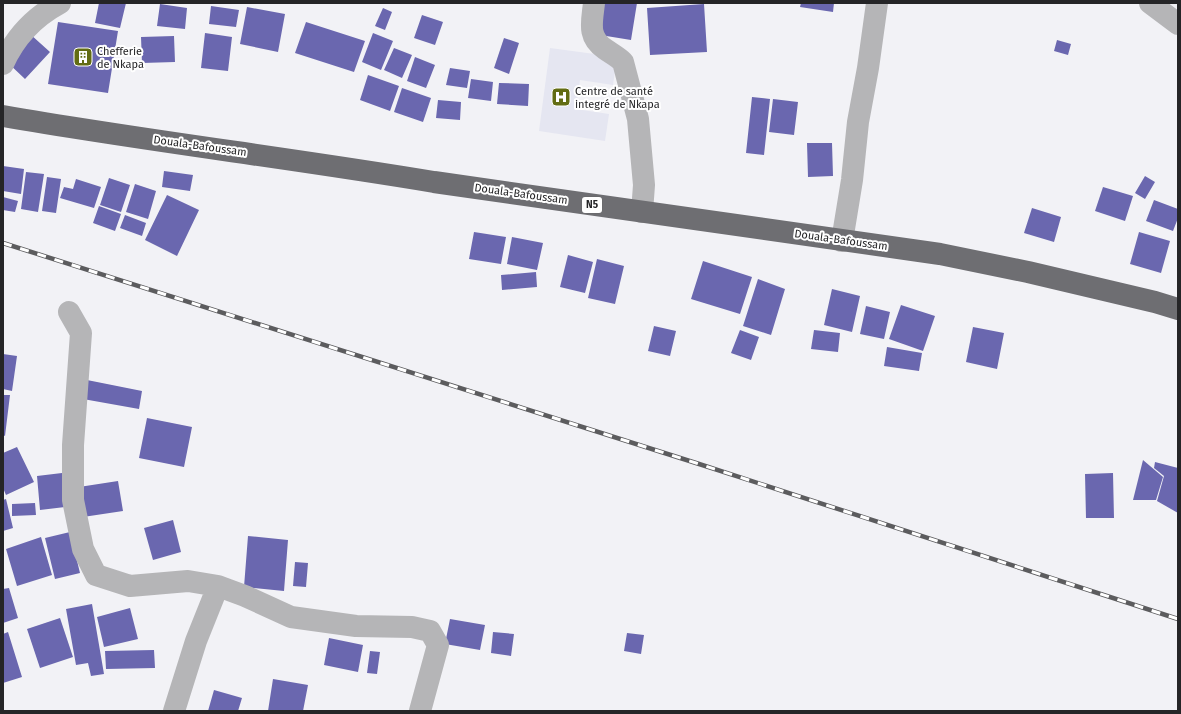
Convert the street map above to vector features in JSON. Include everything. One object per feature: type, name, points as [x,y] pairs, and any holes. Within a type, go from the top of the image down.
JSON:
[{"type":"highway","name":"Douala-Bafoussam","points":[[3,116],[434,182],[940,254],[1028,272],[1155,302],[1178,309]]},
{"type":"street","points":[[3,64],[18,37],[29,25],[48,9],[60,3]]},
{"type":"street","points":[[594,3],[592,34],[604,48],[618,56],[623,62],[638,119],[644,185],[642,212]]},
{"type":"street","points":[[842,241],[852,180],[858,122],[868,68],[877,3]]},
{"type":"street","points":[[1150,3],[1178,24]]},
{"type":"street","points":[[70,312],[81,333],[73,445],[73,500],[83,548],[96,575],[130,586],[188,580],[218,586],[245,596],[291,617],[356,626],[412,627],[430,631],[438,645],[420,711]]},
{"type":"street","points":[[174,711],[196,641],[218,586]]},
{"type":"shaded area","name":"Centre de santé integré de Nkapa","points":[[550,48],[617,57],[613,85],[580,80],[576,109],[609,114],[605,141],[539,131]]},
{"type":"building","points":[[99,3],[126,3],[120,28],[95,23]]},
{"type":"building","points":[[599,3],[637,3],[631,40],[594,34]]},
{"type":"building","points":[[801,3],[834,3],[833,12],[800,7]]},
{"type":"building","points":[[160,4],[187,8],[185,29],[157,26]]},
{"type":"building","points":[[704,4],[707,52],[650,55],[647,8]]},
{"type":"building","points":[[211,6],[239,10],[236,27],[209,24]]},
{"type":"building","points":[[247,7],[285,14],[278,52],[240,44]]},
{"type":"building","points":[[383,8],[392,12],[385,30],[375,26]]},
{"type":"building","points":[[422,15],[443,22],[435,45],[414,38]]},
{"type":"building","name":"Chefferie de Nkapa","points":[[58,22],[118,31],[108,93],[48,84]]},
{"type":"building","points":[[306,22],[365,41],[354,72],[295,53]]},
{"type":"building","points":[[205,33],[232,37],[228,71],[201,68]]},
{"type":"building","points":[[373,33],[393,41],[381,70],[362,62]]},
{"type":"building","points":[[30,34],[50,52],[25,79],[6,61]]},
{"type":"building","points":[[174,36],[175,62],[142,63],[141,37]]},
{"type":"building","points":[[504,38],[519,43],[509,74],[494,68]]},
{"type":"building","points":[[1057,40],[1071,44],[1068,55],[1054,51]]},
{"type":"building","points":[[394,48],[412,55],[402,78],[384,70]]},
{"type":"building","points":[[415,57],[435,65],[426,88],[407,81]]},
{"type":"building","points":[[450,68],[470,71],[467,88],[446,85]]},
{"type":"building","points":[[368,75],[399,86],[390,111],[360,100]]},
{"type":"building","points":[[471,79],[493,82],[491,101],[468,98]]},
{"type":"building","points":[[499,83],[529,84],[528,106],[497,104]]},
{"type":"building","points":[[402,88],[431,98],[423,122],[394,112]]},
{"type":"building","points":[[752,97],[770,99],[764,155],[746,153]]},
{"type":"building","points":[[773,99],[798,102],[794,135],[769,132]]},
{"type":"building","points":[[438,100],[461,102],[460,120],[436,118]]},
{"type":"building","points":[[807,143],[832,143],[833,176],[808,177]]},
{"type":"building","points":[[3,166],[24,169],[21,194],[3,191]]},
{"type":"building","points":[[164,171],[193,175],[190,191],[162,187]]},
{"type":"building","points":[[26,172],[44,174],[38,212],[21,209]]},
{"type":"building","points":[[1145,176],[1155,182],[1145,199],[1135,193]]},
{"type":"building","points":[[47,177],[61,179],[56,213],[42,211]]},
{"type":"building","points":[[109,178],[130,185],[121,212],[100,205]]},
{"type":"building","points":[[76,179],[101,187],[94,208],[60,198],[64,187],[73,189]]},
{"type":"building","points":[[135,184],[156,191],[148,219],[126,212]]},
{"type":"building","points":[[1103,187],[1133,196],[1125,221],[1095,211]]},
{"type":"building","points":[[167,195],[199,210],[177,256],[145,240]]},
{"type":"building","points":[[3,197],[18,201],[15,212],[3,210]]},
{"type":"building","points":[[1154,200],[1178,209],[1178,218],[1173,231],[1146,221]]},
{"type":"building","points":[[99,206],[121,214],[115,231],[93,223]]},
{"type":"building","points":[[1032,208],[1061,217],[1054,242],[1024,233]]},
{"type":"building","points":[[125,215],[146,223],[142,236],[120,228]]},
{"type":"building","points":[[474,232],[506,237],[501,264],[469,259]]},
{"type":"building","points":[[1139,232],[1170,241],[1161,273],[1130,264]]},
{"type":"building","points":[[512,237],[543,243],[537,270],[507,264]]},
{"type":"building","points":[[568,255],[593,262],[585,293],[560,287]]},
{"type":"building","points":[[597,259],[624,266],[615,304],[588,298]]},
{"type":"building","points":[[703,261],[752,277],[740,314],[691,299]]},
{"type":"building","points":[[536,272],[537,287],[502,290],[501,275]]},
{"type":"building","points":[[758,279],[785,289],[771,335],[743,326]]},
{"type":"building","points":[[832,289],[860,296],[852,332],[824,325]]},
{"type":"building","points":[[901,305],[935,316],[923,351],[889,339]]},
{"type":"building","points":[[866,306],[890,312],[884,339],[860,334]]},
{"type":"building","points":[[654,326],[676,331],[670,356],[648,351]]},
{"type":"building","points":[[973,327],[1004,333],[997,369],[966,362]]},
{"type":"building","points":[[740,330],[759,337],[751,360],[731,353]]},
{"type":"building","points":[[814,330],[840,333],[838,352],[811,349]]},
{"type":"building","points":[[887,347],[922,353],[919,371],[884,366]]},
{"type":"building","points":[[3,354],[17,356],[12,391],[3,389]]},
{"type":"building","points":[[87,380],[142,391],[139,409],[83,399]]},
{"type":"building","points":[[3,395],[10,395],[5,436],[3,435]]},
{"type":"building","points":[[147,418],[192,427],[184,467],[139,458]]},
{"type":"building","points":[[17,447],[34,482],[6,495],[3,488],[3,453]]},
{"type":"building","points":[[1143,460],[1163,477],[1156,500],[1133,500]]},
{"type":"building","points":[[1155,462],[1178,468],[1178,513],[1157,501],[1164,476],[1154,468]]},
{"type":"building","points":[[62,473],[65,507],[40,510],[37,476]]},
{"type":"building","points":[[1113,473],[1114,518],[1086,518],[1085,474]]},
{"type":"building","points":[[118,481],[123,511],[83,517],[79,487]]},
{"type":"building","points":[[6,499],[13,528],[3,531],[3,500]]},
{"type":"building","points":[[35,503],[36,515],[12,516],[12,504]]},
{"type":"building","points":[[173,520],[181,552],[153,560],[144,528]]},
{"type":"building","points":[[70,532],[80,573],[55,579],[45,538]]},
{"type":"building","points":[[248,536],[288,540],[284,591],[244,587]]},
{"type":"building","points":[[41,537],[52,575],[17,586],[6,549]]},
{"type":"building","points":[[295,562],[308,563],[306,587],[293,586]]},
{"type":"building","points":[[9,588],[18,618],[3,623],[3,589]]},
{"type":"building","points":[[92,604],[104,674],[91,676],[88,663],[76,665],[66,609]]},
{"type":"building","points":[[130,608],[138,639],[104,647],[97,617]]},
{"type":"building","points":[[60,618],[73,657],[40,668],[27,629]]},
{"type":"building","points":[[450,619],[485,625],[480,650],[445,644]]},
{"type":"building","points":[[8,632],[22,677],[3,683],[3,634]]},
{"type":"building","points":[[493,632],[514,634],[511,656],[491,653]]},
{"type":"building","points":[[627,633],[644,635],[641,654],[624,651]]},
{"type":"building","points":[[329,638],[363,645],[358,672],[324,665]]},
{"type":"building","points":[[154,650],[155,668],[106,669],[105,651]]},
{"type":"building","points":[[370,651],[380,652],[377,674],[367,673]]},
{"type":"building","points":[[273,679],[308,685],[303,711],[268,711]]},
{"type":"building","points":[[214,690],[242,698],[238,711],[208,711]]},
{"type":"railway","points":[[3,243],[696,463],[1178,619]]},
{"type":"place","name":"Chefferie de Nkapa","points":[[83,57]]},
{"type":"place","name":"Centre de santé integré de Nkapa","points":[[561,97]]}]
